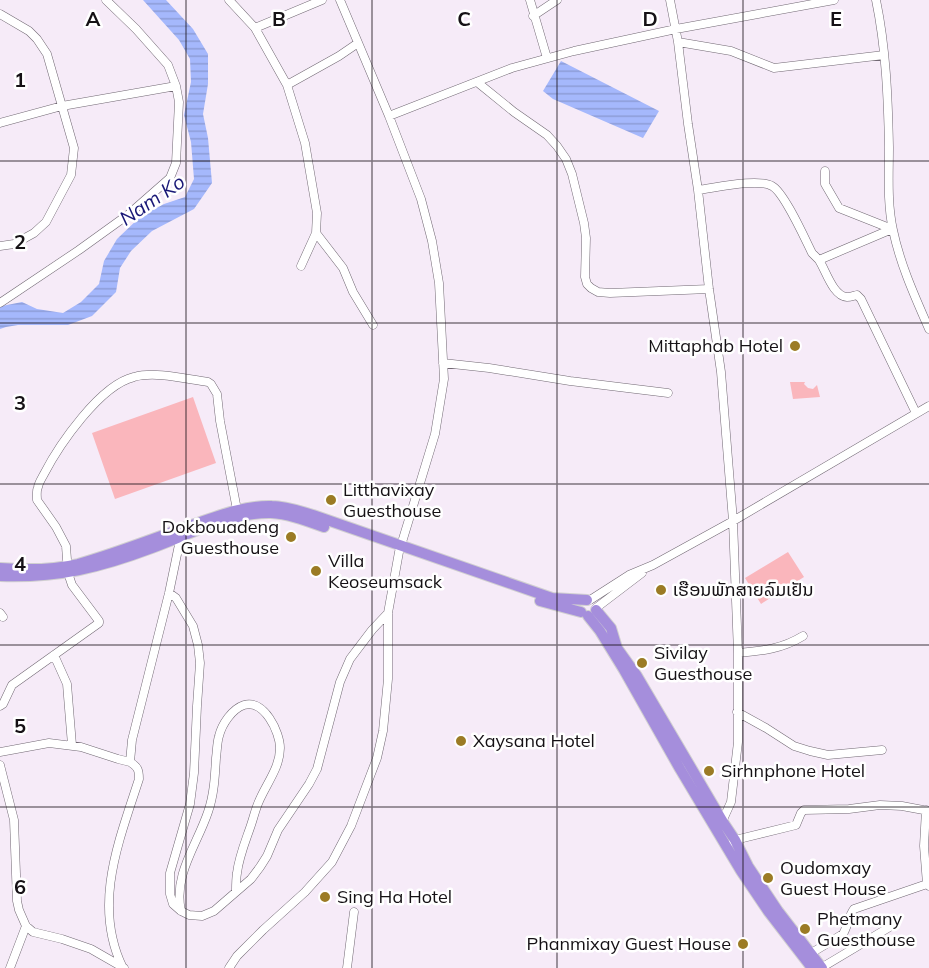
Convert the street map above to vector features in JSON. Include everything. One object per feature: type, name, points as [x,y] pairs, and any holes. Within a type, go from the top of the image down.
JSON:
[{"type":"highway","points":[[0,576],[27,577],[104,564],[133,555],[180,533],[238,513],[264,514],[288,516],[400,549],[551,601],[590,608],[611,628],[617,648],[637,676],[731,844],[808,956],[821,968]]},
{"type":"highway","points":[[0,568],[68,569]]},
{"type":"highway","points":[[808,956],[812,968]]},
{"type":"street","points":[[0,303],[129,214],[170,178],[176,163],[179,102],[168,65],[106,0]]},
{"type":"street","points":[[229,0],[255,28],[287,85],[305,143],[316,213],[316,233],[301,266]]},
{"type":"street","points":[[255,28],[322,0]]},
{"type":"street","points":[[229,968],[237,956],[262,930],[306,892],[332,862],[351,826],[377,758],[383,731],[388,679],[388,613],[400,549],[435,434],[444,379],[439,283],[432,241],[421,199],[340,0]]},
{"type":"street","points":[[530,0],[547,58]]},
{"type":"street","points":[[533,16],[557,0]]},
{"type":"street","points":[[670,0],[678,42],[721,372],[733,521],[738,653],[738,742],[731,802],[720,826]]},
{"type":"street","points":[[389,116],[512,68],[547,58],[676,29],[834,0]]},
{"type":"street","points":[[876,0],[884,55],[892,229],[929,329]]},
{"type":"street","points":[[0,14],[29,30],[47,54],[74,148],[71,176],[46,222],[34,233],[14,244],[0,246]]},
{"type":"street","points":[[678,42],[731,51],[774,68],[884,55]]},
{"type":"street","points":[[287,85],[358,44]]},
{"type":"street","points":[[477,82],[547,135],[566,159],[573,174],[584,223],[585,277],[591,288],[598,292],[610,293],[709,289]]},
{"type":"street","points":[[0,123],[62,106],[176,86]]},
{"type":"street","points":[[825,171],[825,184],[838,208],[892,229]]},
{"type":"street","points":[[698,190],[753,182],[771,185],[780,193],[834,290],[840,295],[847,297],[857,295],[861,299],[916,413]]},
{"type":"street","points":[[819,260],[892,229]]},
{"type":"street","points":[[316,233],[343,268],[353,292],[373,325]]},
{"type":"street","points":[[443,363],[668,393]]},
{"type":"street","points":[[0,706],[12,685],[99,623],[72,585],[66,546],[38,500],[37,487],[53,458],[81,420],[107,391],[134,377],[148,375],[175,377],[211,384],[217,394],[220,422],[238,513]]},
{"type":"street","points":[[590,608],[629,575],[733,521],[929,406]]},
{"type":"street","points":[[130,762],[132,740],[169,593],[180,533]]},
{"type":"street","points":[[169,593],[176,598],[193,626],[200,663],[190,804],[170,873],[170,894],[173,904],[189,915],[202,916],[214,911],[260,867],[278,830],[317,768],[340,682],[350,659],[388,613]]},
{"type":"street","points":[[738,653],[767,650],[803,636]]},
{"type":"street","points":[[54,655],[67,684],[72,745]]},
{"type":"street","points":[[181,911],[179,890],[182,877],[208,812],[214,789],[218,736],[233,712],[242,705],[251,704],[258,707],[272,721],[277,730],[280,748],[277,764],[260,799],[241,855],[236,891]]},
{"type":"street","points":[[737,712],[794,746],[810,751],[828,755],[882,750]]},
{"type":"street","points":[[0,752],[49,743],[72,745],[130,762],[139,770],[139,779],[117,849],[108,896],[110,925],[117,955],[123,968]]},
{"type":"street","points":[[0,765],[14,820],[17,901],[26,926],[33,932],[62,939],[91,950],[123,968]]},
{"type":"street","points":[[731,844],[794,826],[804,810],[849,809],[880,805],[928,810],[924,846],[928,885],[854,909],[843,934],[808,956]]},
{"type":"street","points":[[348,968],[354,912]]},
{"type":"street","points":[[821,968],[893,925]]},
{"type":"street","points":[[10,968],[26,926]]},
{"type":"shaded area","points":[[790,382],[805,382],[808,388],[813,389],[817,385],[820,397],[793,399]]},
{"type":"shaded area","points":[[193,397],[216,463],[115,499],[92,433]]},
{"type":"shaded area","points":[[788,552],[804,577],[761,604],[745,578]]},
{"type":"water","points":[[143,0],[166,0],[193,29],[208,54],[208,84],[203,114],[208,138],[212,183],[194,209],[152,231],[131,251],[120,268],[116,292],[92,316],[68,325],[18,325],[0,329],[0,307],[2,306],[22,302],[37,309],[63,313],[81,302],[99,284],[104,261],[117,239],[141,216],[164,204],[185,197],[194,179],[191,142],[184,115],[191,82],[190,59],[179,40]]},
{"type":"water","points":[[561,61],[659,111],[643,138],[553,99],[543,91]]},
{"type":"place","name":"Mittaphab Hotel","points":[[795,346]]},
{"type":"place","name":"Litthavixay Guesthouse","points":[[331,500]]},
{"type":"place","name":"Dokbouadeng Guesthouse","points":[[291,537]]},
{"type":"place","name":"Villa Keoseumsack","points":[[316,571]]},
{"type":"place","name":"ເຮືອນພັກສາຍລົມເຢັນ","points":[[661,590]]},
{"type":"place","name":"Sivilay Guesthouse","points":[[642,663]]},
{"type":"place","name":"Xaysana Hotel","points":[[461,741]]},
{"type":"place","name":"Sirhnphone Hotel","points":[[709,771]]},
{"type":"place","name":"Oudomxay Guest House","points":[[768,878]]},
{"type":"place","name":"Sing Ha Hotel","points":[[325,897]]},
{"type":"place","name":"Phetmany Guesthouse","points":[[805,929]]},
{"type":"place","name":"Phanmixay Guest House","points":[[743,944]]},
{"type":"water label","name":"Nam Ko","points":[[152,200]]}]
